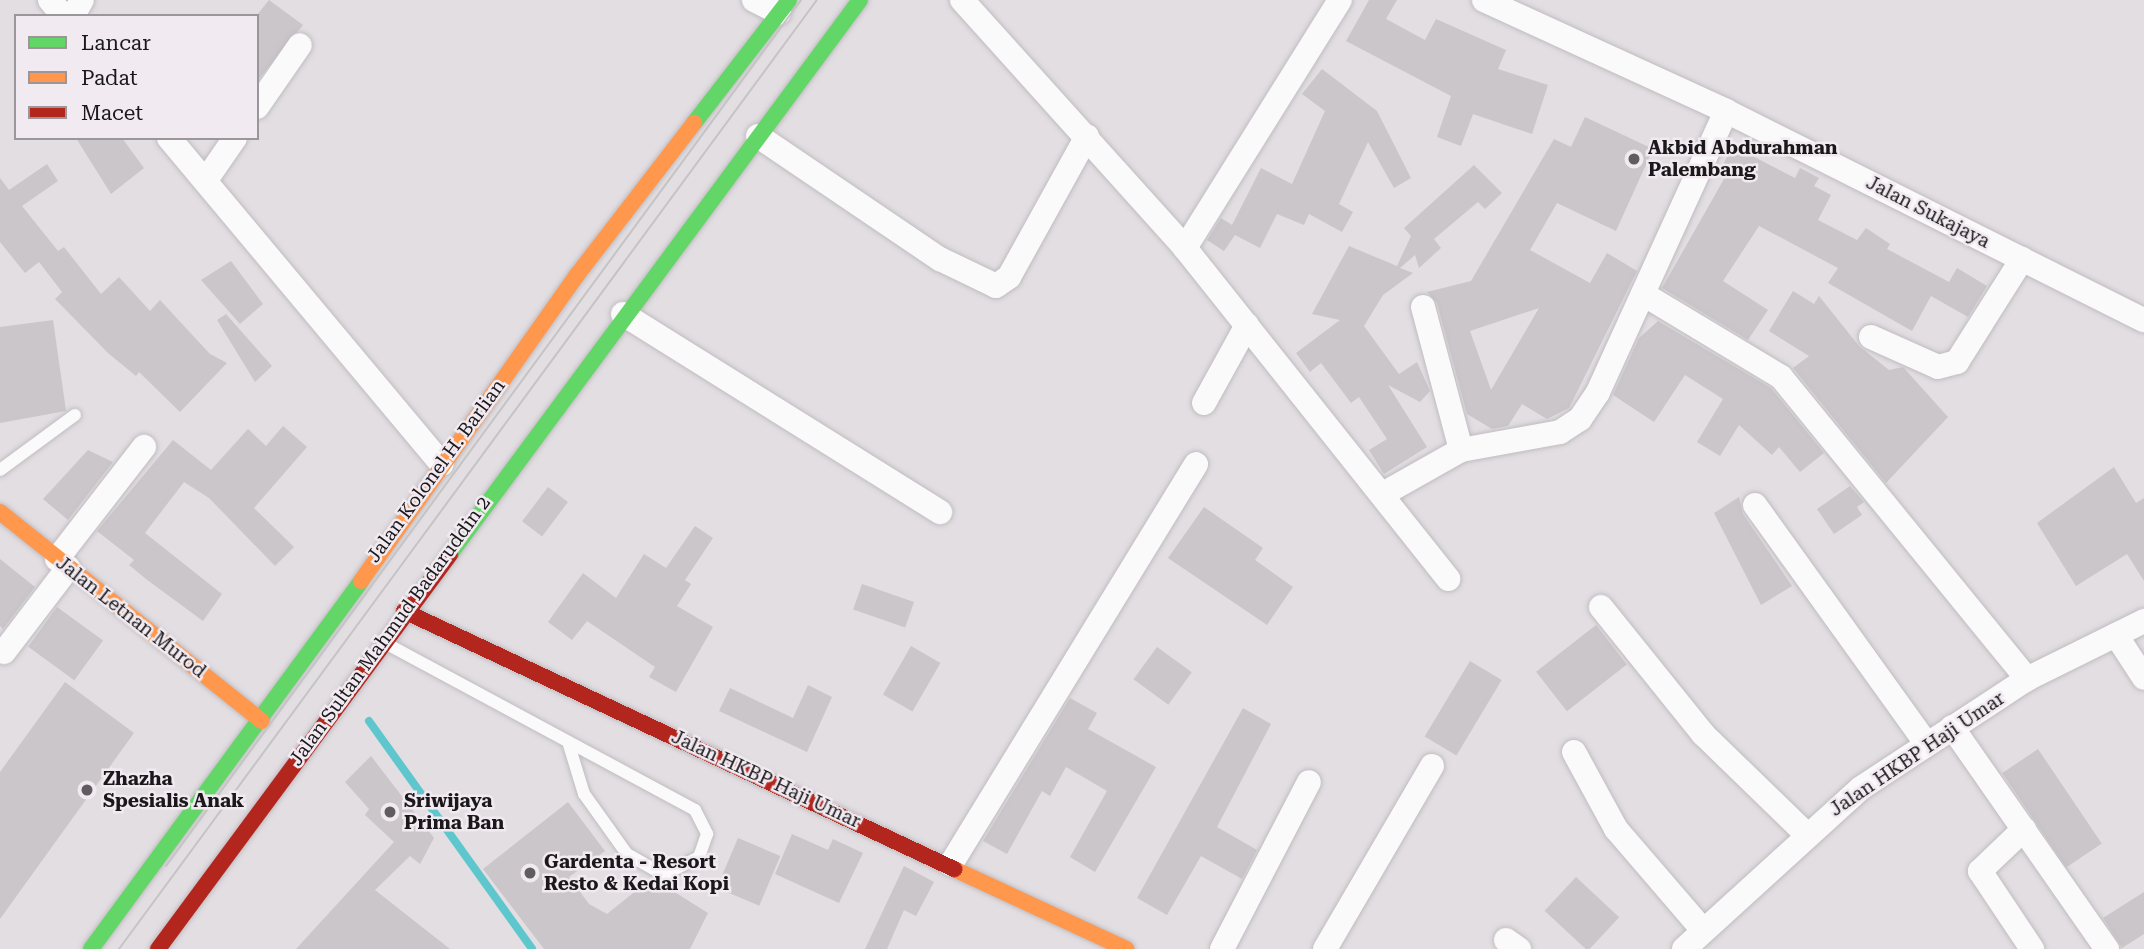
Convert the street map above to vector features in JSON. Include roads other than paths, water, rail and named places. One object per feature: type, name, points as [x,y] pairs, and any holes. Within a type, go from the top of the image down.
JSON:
[{"type":"main road","points":[[623,314],[860,0]]},
{"type":"main road","name":"Jalan Kolonel H. Barlian","points":[[91,949],[262,722],[442,464],[784,6]]},
{"type":"main road","name":"Jalan Sultan Mahmud Badaruddin 2","points":[[158,949],[623,314]]},
{"type":"main road","name":"Jalan Letnan Murod","points":[[0,512],[262,722]]},
{"type":"main road","name":"Jalan HKBP Haji Umar","points":[[404,611],[951,864],[1126,949]]},
{"type":"street","points":[[50,0],[61,14]]},
{"type":"street","points":[[754,0],[784,6]]},
{"type":"street","points":[[961,0],[1087,136],[1185,248],[1448,579]]},
{"type":"street","points":[[1185,248],[1340,0]]},
{"type":"street","name":"Jalan Sukajaya","points":[[1484,0],[1726,111],[2144,320]]},
{"type":"street","points":[[259,104],[300,45]]},
{"type":"street","points":[[1383,494],[1461,450],[1572,426],[1598,392],[1726,111]]},
{"type":"street","points":[[758,136],[940,259],[996,286],[1009,278],[1087,136]]},
{"type":"street","points":[[172,140],[442,464]]},
{"type":"street","points":[[206,180],[234,140]]},
{"type":"street","points":[[1871,337],[1938,367],[1957,362],[2022,259]]},
{"type":"street","points":[[1643,293],[1781,377],[2028,679]]},
{"type":"street","points":[[1423,307],[1461,450]]},
{"type":"street","points":[[623,314],[940,512]]},
{"type":"street","points":[[1204,403],[1247,325]]},
{"type":"street","points":[[4,652],[144,447]]},
{"type":"street","points":[[951,864],[1196,464]]},
{"type":"street","points":[[1755,505],[1926,743]]},
{"type":"street","points":[[1601,607],[1703,734],[1805,833]]},
{"type":"street","name":"Jalan HKBP Haji Umar","points":[[1684,949],[1805,833],[1926,743],[2028,679],[2144,621]]},
{"type":"street","points":[[2116,635],[2144,678]]},
{"type":"street","points":[[1952,727],[2107,949]]},
{"type":"street","points":[[1574,752],[1616,829],[1703,930]]},
{"type":"street","points":[[1325,949],[1432,766]]},
{"type":"street","points":[[1222,949],[1309,782]]},
{"type":"street","points":[[2024,829],[1980,871],[2032,949]]},
{"type":"lane","points":[[0,470],[75,415]]},
{"type":"lane","points":[[383,642],[569,745],[695,810],[708,834],[699,857],[664,875],[627,854],[584,794],[569,745]]},
{"type":"waterway","points":[[369,721],[532,949]]},
{"type":"tram line","points":[[166,866],[801,0]]},
{"type":"tram line","points":[[119,949],[817,0]]},
{"type":"place","name":"Akbid Abdurahman Palembang","points":[[1634,159]]},
{"type":"place","name":"Zhazha Spesialis Anak","points":[[87,790]]},
{"type":"place","name":"Sriwijaya Prima Ban","points":[[390,812]]},
{"type":"place","name":"Gardenta - Resort Resto & Kedai Kopi","points":[[530,873]]}]
